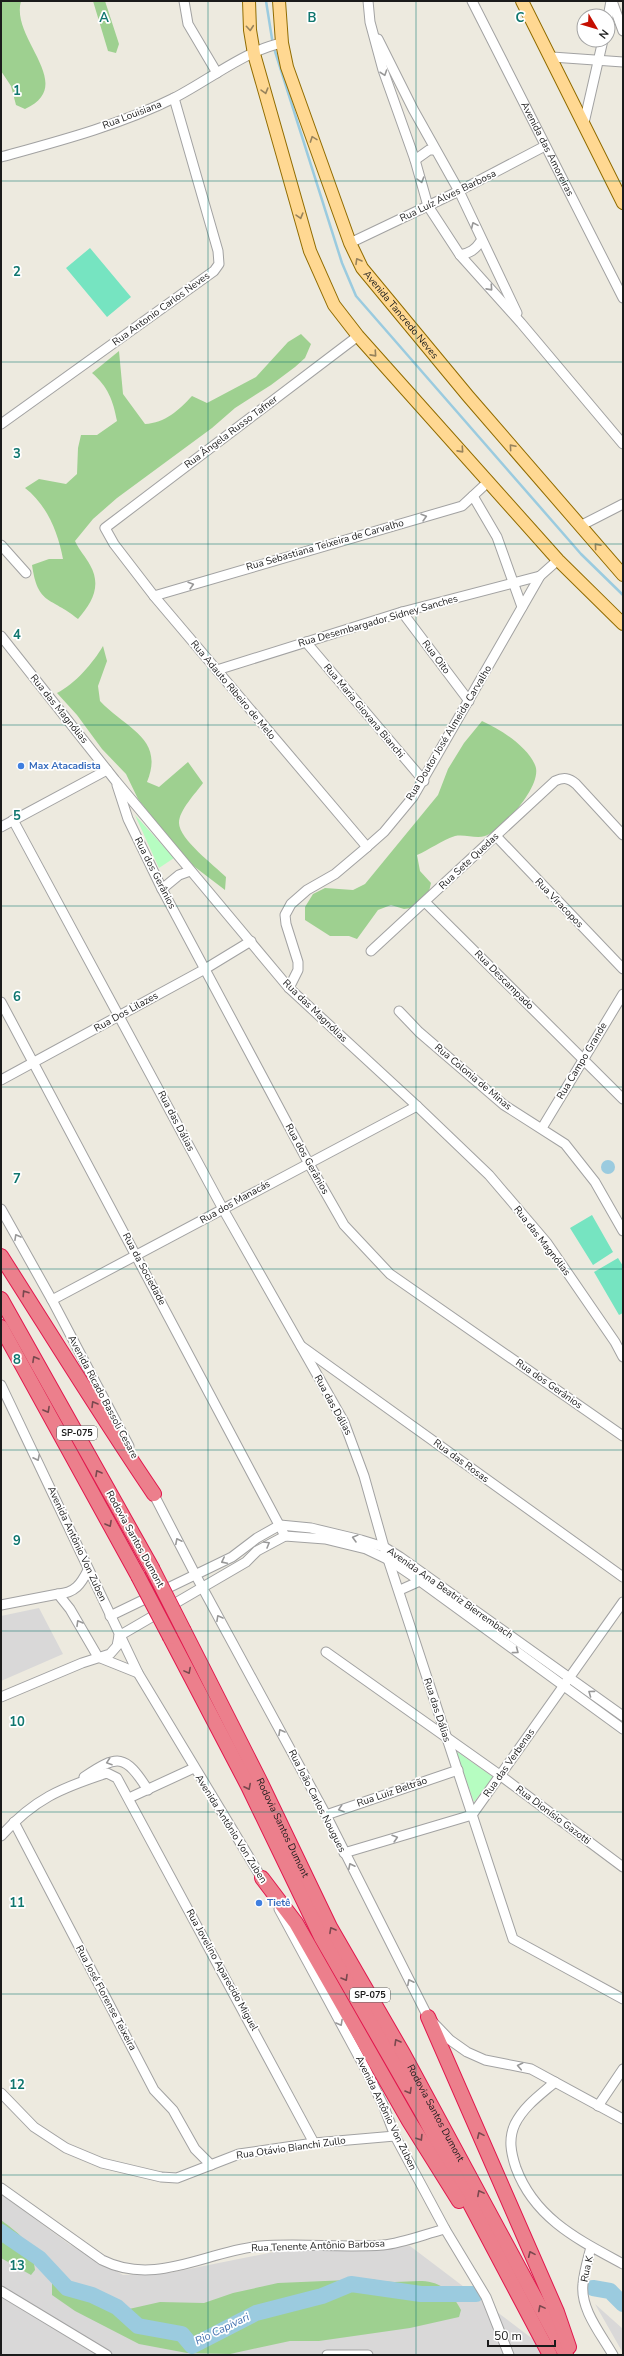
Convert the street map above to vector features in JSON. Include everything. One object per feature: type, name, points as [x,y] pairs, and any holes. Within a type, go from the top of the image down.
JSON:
[{"type":"highway","points":[[1,1256],[58,1344],[102,1417],[154,1494]]},
{"type":"highway","name":"Rodovia Santos Dumont","points":[[1,1298],[152,1568],[259,1779],[330,1927],[412,2068],[566,2355]]},
{"type":"highway","name":"Rodovia Santos Dumont","points":[[1,1327],[138,1576],[248,1786],[321,1937],[422,2113],[550,2355]]},
{"type":"highway","points":[[262,1878],[296,1923],[409,2121],[468,2218],[507,2272]]},
{"type":"highway","points":[[428,2017],[557,2312],[572,2355]]},
{"type":"main road","points":[[249,1],[250,30],[258,51],[310,251],[334,305],[358,336],[558,560],[623,624]]},
{"type":"main road","name":"Avenida Tancredo Neves","points":[[279,1],[279,44],[350,243],[362,268],[623,575]]},
{"type":"main road","points":[[522,1],[552,57],[623,203]]},
{"type":"street","points":[[184,1],[188,24],[217,73]]},
{"type":"street","points":[[368,1],[370,22],[383,70],[415,160],[428,206],[460,255],[522,323],[623,444]]},
{"type":"street","name":"Avenida das Amoreiras","points":[[472,1],[623,298]]},
{"type":"street","points":[[612,1],[623,31]]},
{"type":"street","points":[[370,22],[435,150],[459,192],[481,241],[522,323]]},
{"type":"street","name":"Rua Louisiana","points":[[1,157],[129,118],[174,98],[258,51],[279,44]]},
{"type":"street","points":[[584,123],[601,48]]},
{"type":"street","points":[[552,57],[599,59],[623,62]]},
{"type":"street","name":"Rua Antonio Carlos Neves","points":[[1,424],[214,271],[219,264],[218,251],[174,98]]},
{"type":"street","name":"Rua Luíz Alves Barbosa","points":[[350,243],[459,192],[545,146]]},
{"type":"street","points":[[415,160],[429,150],[435,150]]},
{"type":"street","points":[[460,255],[469,253],[476,249],[481,241]]},
{"type":"street","name":"Rua Ângela Russo Tafner","points":[[105,528],[358,336]]},
{"type":"street","name":"Rua Sebastiana Teixeira de Carvalho","points":[[154,596],[462,506],[489,481]]},
{"type":"street","points":[[473,496],[497,537],[522,607]]},
{"type":"street","points":[[580,526],[623,504]]},
{"type":"street","name":"Rua Adauto Ribeiro de Melo","points":[[105,528],[114,544],[154,596],[367,847]]},
{"type":"street","points":[[1,545],[26,573]]},
{"type":"street","name":"Rua Doutor José Almeida Carvalho","points":[[289,988],[298,970],[298,962],[286,924],[285,915],[291,904],[307,890],[335,874],[367,847],[398,816],[424,780],[540,576],[558,560]]},
{"type":"street","name":"Rua Desembargador Sidney Sanches","points":[[217,670],[402,612],[540,576]]},
{"type":"street","name":"Rua Oito","points":[[402,612],[469,701]]},
{"type":"street","name":"Rua das Magnólias","points":[[1,636],[115,780],[289,988],[418,1106],[489,1175],[546,1243],[615,1342],[623,1357]]},
{"type":"street","name":"Rua Maria Giovana Bianchi","points":[[306,642],[424,780]]},
{"type":"street","points":[[1,827],[107,770]]},
{"type":"street","name":"Rua Sete Quedas","points":[[371,951],[555,780],[562,778],[569,779],[623,835]]},
{"type":"street","name":"Rua dos Gerânios","points":[[115,780],[128,819],[162,889],[308,1162],[344,1225],[390,1274],[623,1436]]},
{"type":"street","name":"Rua das Dálias","points":[[13,820],[120,1015],[223,1209],[344,1422],[352,1442],[384,1547],[400,1590],[446,1738],[514,1940],[623,1999]]},
{"type":"street","name":"Rua Viracopos","points":[[496,836],[623,969]]},
{"type":"street","points":[[162,889],[179,875],[190,871]]},
{"type":"street","name":"Rua Descampado","points":[[425,902],[623,1099]]},
{"type":"street","name":"Rua Dos Lilazes","points":[[1,1080],[206,969],[251,941]]},
{"type":"street","name":"Rua Campo Grande","points":[[542,1128],[582,1058],[623,994]]},
{"type":"street","name":"Rua da Sociedade","points":[[1,1002],[286,1536]]},
{"type":"street","name":"Rua Colonia de Minas","points":[[399,1011],[419,1032],[504,1105],[565,1144],[580,1160],[623,1231]]},
{"type":"street","name":"Rua dos Manacás","points":[[52,1300],[308,1162],[418,1106]]},
{"type":"street","name":"Avenida Ricado Bassoli Cesare","points":[[1,1209],[52,1300],[203,1588]]},
{"type":"street","name":"Rua das Rosas","points":[[299,1344],[623,1578]]},
{"type":"street","name":"Avenida Antônio Von Zuben","points":[[1,1386],[119,1636],[138,1673],[194,1768],[262,1878],[366,2070],[384,2107],[395,2136],[444,2229],[486,2297],[509,2355]]},
{"type":"street","points":[[613,1428],[623,1427]]},
{"type":"street","points":[[110,1616],[232,1557],[257,1538],[280,1525]]},
{"type":"street","name":"Avenida Ana Beatriz Bierrembach","points":[[280,1525],[334,1532],[384,1547],[623,1716]]},
{"type":"street","name":"Avenida Ana Beatriz Bierrembach","points":[[119,1636],[246,1562],[257,1551],[270,1542],[286,1536],[325,1539],[366,1549],[389,1560],[623,1729]]},
{"type":"street","points":[[1,1606],[58,1594],[68,1594],[76,1589],[88,1570]]},
{"type":"street","points":[[400,1590],[420,1581]]},
{"type":"street","name":"Rua João Carlos Nougues","points":[[203,1588],[326,1814],[344,1853],[428,2017],[450,2040],[466,2052],[485,2060],[531,2069],[623,2120]]},
{"type":"street","points":[[58,1594],[70,1609],[98,1657],[138,1673]]},
{"type":"street","name":"Rua das Verbenas","points":[[472,1815],[623,1602]]},
{"type":"street","points":[[1,1697],[114,1651],[117,1646],[119,1636]]},
{"type":"street","name":"Rua Dionísio Gazotti","points":[[326,1652],[501,1776],[623,1867]]},
{"type":"street","points":[[74,1784],[103,1764],[116,1760],[124,1762],[139,1777],[148,1790]]},
{"type":"street","points":[[1,1836],[14,1822],[46,1796],[74,1784],[107,1773],[117,1778],[128,1798],[194,1768]]},
{"type":"street","name":"Rua Luiz Beltrão","points":[[326,1814],[458,1770]]},
{"type":"street","name":"Rua Jovelino Aparecido Miguel","points":[[128,1798],[314,2143]]},
{"type":"street","points":[[344,1853],[472,1815]]},
{"type":"street","name":"Rua José Florense Teixeira","points":[[14,1822],[154,2090],[173,2110],[195,2148],[211,2165]]},
{"type":"street","points":[[598,2106],[623,2069]]},
{"type":"street","points":[[555,2082],[525,2108],[515,2125],[510,2144],[512,2157],[519,2175],[537,2206],[555,2224],[591,2247],[623,2264]]},
{"type":"street","name":"Rua Otávio Bianchi Zullo","points":[[1,2093],[34,2128],[66,2148],[102,2163],[147,2175],[176,2178],[238,2154],[314,2143],[395,2136]]},
{"type":"street","name":"Rua Tenente Antônio Barbosa","points":[[1,2188],[102,2260],[116,2268],[131,2271],[162,2269],[239,2250],[262,2246],[384,2245],[444,2229]]},
{"type":"street","name":"Rua K","points":[[591,2247],[583,2284],[583,2298],[588,2311],[613,2355]]},
{"type":"street","points":[[2,2294],[107,2355]]},
{"type":"street","points":[[327,2355],[368,2355]]},
{"type":"shaded area","points":[[39,1608],[63,1654],[1,1681],[1,1616]]},
{"type":"shaded area","points":[[1,2194],[69,2244],[123,2275],[169,2273],[279,2251],[410,2246],[546,2349],[549,2355],[1,2355]]},
{"type":"shaded area","points":[[595,2304],[623,2329],[623,2353]]},
{"type":"green space","points":[[1,1],[21,1],[20,16],[24,31],[39,60],[44,74],[45,87],[40,99],[25,109],[16,105],[11,86],[1,71]]},
{"type":"green space","points":[[93,1],[105,1],[119,44],[116,53],[108,51]]},
{"type":"green space","points":[[90,248],[131,297],[107,317],[66,268]]},
{"type":"green space","points":[[301,334],[311,344],[305,358],[271,385],[235,408],[212,428],[117,498],[93,519],[75,541],[87,559],[94,573],[95,580],[94,594],[78,619],[47,599],[38,588],[32,565],[49,559],[63,559],[55,529],[40,502],[25,488],[39,479],[66,484],[77,474],[78,448],[81,435],[97,435],[117,421],[109,394],[98,378],[92,373],[119,351],[123,394],[145,424],[152,423],[171,415],[192,396],[207,403],[256,377],[288,342]]},
{"type":"green space","points":[[103,646],[107,661],[98,686],[100,701],[110,711],[131,727],[147,744],[151,755],[151,767],[147,782],[159,787],[188,762],[203,783],[185,807],[179,823],[185,837],[191,844],[226,877],[225,890],[187,861],[138,799],[126,774],[102,749],[77,715],[57,693],[77,679]]},
{"type":"green space","points":[[482,721],[505,733],[526,751],[535,765],[536,773],[534,783],[528,794],[511,816],[493,832],[485,836],[455,836],[417,855],[420,871],[431,883],[428,896],[419,907],[404,909],[391,905],[378,910],[357,939],[349,936],[330,936],[305,920],[305,907],[313,894],[325,888],[353,890],[365,884],[438,795],[448,769],[464,743]]},
{"type":"green space","points":[[135,815],[174,858],[159,868]]},
{"type":"green space","points":[[592,1215],[613,1252],[593,1265],[570,1228]]},
{"type":"green space","points":[[618,1258],[623,1266],[623,1313],[619,1315],[594,1272]]},
{"type":"green space","points":[[456,1751],[493,1777],[474,1802]]},
{"type":"green space","points":[[1,2220],[25,2240],[34,2260],[35,2270],[31,2275],[1,2258]]},
{"type":"green space","points":[[65,2278],[103,2299],[129,2309],[160,2302],[204,2303],[233,2293],[278,2283],[372,2279],[386,2282],[422,2281],[432,2282],[442,2287],[452,2296],[461,2310],[459,2317],[410,2328],[319,2341],[290,2341],[230,2354],[187,2353],[139,2344],[75,2311],[52,2295],[52,2281]]},
{"type":"water","points":[[608,1160],[613,1162],[615,1167],[613,1172],[608,1174],[603,1172],[601,1167],[603,1162]]},
{"type":"waterway","points":[[266,1],[273,45],[342,263],[356,296],[581,554],[623,595]]},
{"type":"waterway","name":"Rio Capivari","points":[[1,2232],[39,2258],[67,2288],[92,2295],[117,2307],[138,2326],[182,2334],[192,2346],[256,2313],[322,2296],[351,2284],[421,2294],[476,2294]]},
{"type":"waterway","points":[[593,2288],[610,2291],[623,2304]]},
{"type":"place","name":"Max Atacadista","points":[[21,766]]},
{"type":"place","name":"Tietê","points":[[259,1903]]}]
